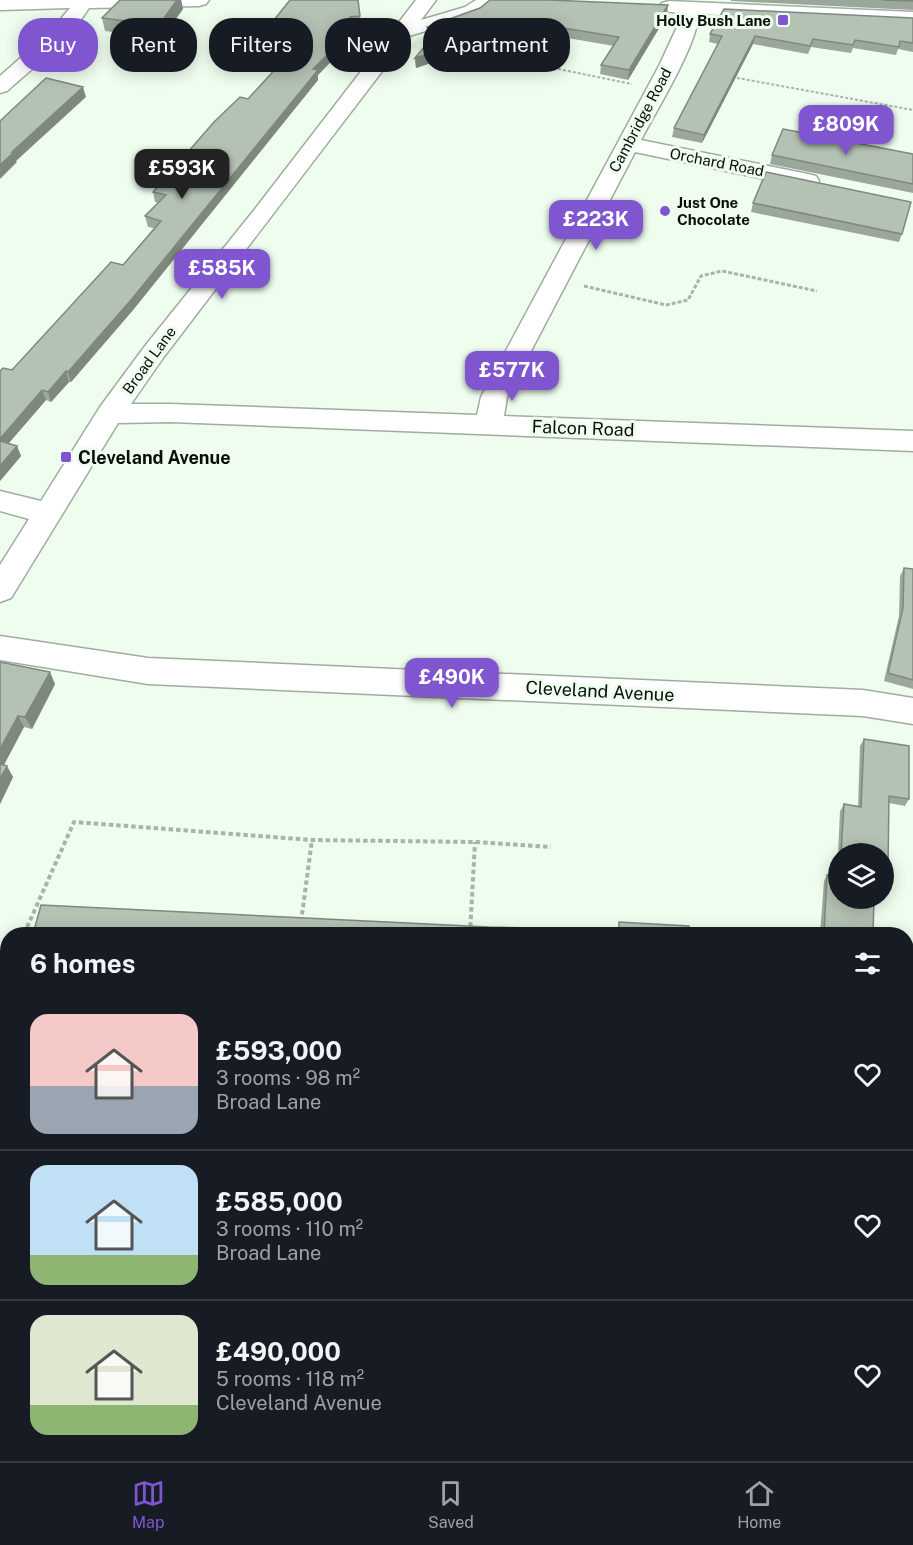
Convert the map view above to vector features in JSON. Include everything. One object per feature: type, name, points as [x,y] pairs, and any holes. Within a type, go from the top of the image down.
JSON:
[{"type":"street","points":[[0,4],[199,0]]},
{"type":"street","name":"Broad Lane","points":[[411,21],[426,0]]},
{"type":"street","points":[[411,29],[472,11],[490,0]]},
{"type":"street","points":[[0,87],[62,31],[83,3]]},
{"type":"street","points":[[654,6],[913,18]]},
{"type":"street","name":"Cambridge Road","points":[[489,424],[494,397],[687,29],[690,8]]},
{"type":"street","name":"Broad Lane","points":[[0,590],[110,414],[154,352],[372,72]]},
{"type":"street","name":"Orchard Road","points":[[627,144],[833,186]]},
{"type":"street","name":"Falcon Road","points":[[110,414],[170,413],[913,441]]},
{"type":"street","points":[[0,501],[48,513]]},
{"type":"street","name":"Cleveland Avenue","points":[[0,648],[148,671],[863,702],[913,711]]},
{"type":"path","points":[[570,71],[656,89]]},
{"type":"path","points":[[728,76],[913,110]]},
{"type":"path","points":[[557,280],[666,305],[687,300],[701,276],[722,271],[817,291]]},
{"type":"path","points":[[27,927],[74,822],[312,840],[475,842],[551,847]]},
{"type":"path","points":[[301,923],[312,840]]},
{"type":"path","points":[[470,927],[475,842]]},
{"type":"shaded area","points":[[496,13],[521,13],[518,18],[481,18]]},
{"type":"shaded area","points":[[423,37],[423,51],[411,48],[417,39]]},
{"type":"building","points":[[120,0],[177,0],[164,18],[102,18]]},
{"type":"building","points":[[290,0],[358,0],[360,16],[325,18],[325,57],[313,69],[313,18],[276,18]]},
{"type":"building","points":[[490,0],[668,5],[629,70],[601,65],[619,37],[570,29],[570,18],[452,18],[480,8]]},
{"type":"building","points":[[724,9],[913,18],[913,43],[900,41],[899,47],[855,40],[853,45],[813,39],[810,46],[755,36],[704,135],[674,128],[722,36],[710,34]]},
{"type":"building","points":[[423,48],[423,55],[415,58]]},
{"type":"building","points":[[318,70],[131,300],[68,372],[66,371],[48,392],[42,390],[0,439],[0,371],[3,368],[12,370],[111,262],[123,265],[161,221],[145,216],[166,195],[153,192],[214,122],[240,97],[248,99],[273,72]]},
{"type":"building","points":[[46,78],[83,87],[0,165],[0,121]]},
{"type":"building","points":[[783,129],[913,154],[913,184],[772,155]]},
{"type":"building","points":[[766,172],[911,202],[902,234],[753,203]]},
{"type":"building","points":[[0,441],[17,446],[0,466]]},
{"type":"building","points":[[904,568],[913,569],[913,680],[888,673],[903,608]]},
{"type":"building","points":[[0,662],[50,672],[25,717],[18,716],[0,749]]},
{"type":"building","points":[[864,739],[909,746],[909,799],[889,796],[888,843],[842,843],[844,804],[861,807]]},
{"type":"building","points":[[0,764],[7,766],[0,779]]},
{"type":"building","points":[[827,875],[828,909],[874,909],[873,927],[824,927]]},
{"type":"building","points":[[41,905],[489,927],[35,927]]},
{"type":"building","points":[[619,922],[689,926],[619,927]]},
{"type":"place","name":"Holly Bush Lane","points":[[783,20]]},
{"type":"place","name":"Just One Chocolate","points":[[665,211]]},
{"type":"place","name":"Cleveland Avenue","points":[[66,457]]}]
